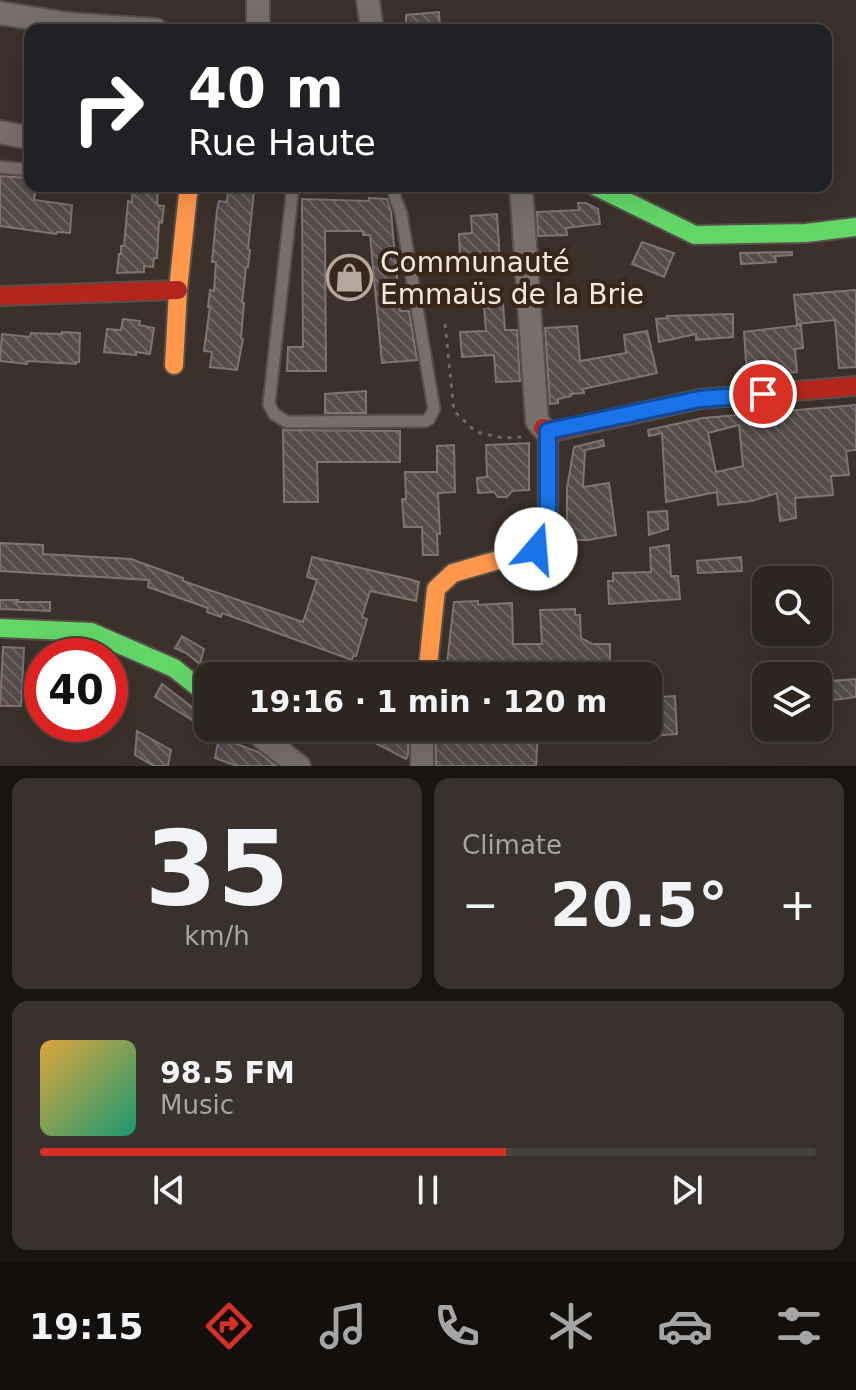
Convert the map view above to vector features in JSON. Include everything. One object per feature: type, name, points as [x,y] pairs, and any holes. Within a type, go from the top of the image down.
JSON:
[{"type":"street","points":[[258,0],[258,24]]},
{"type":"street","points":[[368,0],[371,24]]},
{"type":"street","points":[[0,13],[69,24]]},
{"type":"street","points":[[0,132],[24,137]]},
{"type":"street","points":[[174,365],[188,192]]},
{"type":"street","points":[[428,662],[436,589],[453,573],[536,549],[548,528],[546,430],[537,421],[521,192]]},
{"type":"street","points":[[606,192],[695,235],[806,233],[856,227]]},
{"type":"street","points":[[0,296],[178,290]]},
{"type":"street","points":[[546,430],[700,399],[856,386]]},
{"type":"street","points":[[0,628],[91,632],[174,668],[194,684]]},
{"type":"street","points":[[268,742],[299,766]]},
{"type":"street","points":[[422,742],[422,766]]},
{"type":"lane","points":[[0,167],[24,169]]},
{"type":"lane","points":[[292,192],[269,404],[274,414],[287,422],[425,421],[434,409],[401,213],[394,192]]},
{"type":"path","points":[[445,324],[454,411],[476,432],[503,438],[531,437],[546,430]]},
{"type":"building","points":[[439,12],[440,24],[406,24],[406,15]]},
{"type":"building","points":[[0,176],[24,178],[24,192],[35,192],[34,200],[72,205],[70,233],[0,226]]},
{"type":"building","points":[[133,192],[158,192],[157,205],[164,206],[162,223],[159,222],[157,258],[154,258],[153,267],[144,266],[144,272],[117,273],[121,246],[124,246],[128,201],[132,202]]},
{"type":"building","points":[[228,192],[254,192],[242,302],[243,339],[237,370],[210,367],[212,352],[204,351],[210,290],[214,291],[216,262],[212,262],[217,210],[219,201],[227,202]]},
{"type":"building","points":[[369,198],[387,199],[391,212],[400,311],[409,311],[417,360],[382,363],[370,235],[363,235],[363,231],[325,231],[326,371],[287,371],[288,347],[303,347],[302,199],[369,201]]},
{"type":"building","points":[[578,203],[598,209],[600,224],[566,228],[567,235],[538,236],[537,212],[579,210]]},
{"type":"building","points":[[497,214],[500,262],[485,262],[485,257],[460,258],[459,234],[472,233],[471,216]]},
{"type":"building","points":[[642,242],[674,253],[664,277],[632,264]]},
{"type":"building","points":[[792,252],[792,255],[775,256],[776,262],[741,264],[740,253]]},
{"type":"building","points":[[856,290],[856,367],[839,368],[835,320],[797,324],[794,295]]},
{"type":"building","points":[[502,291],[505,330],[517,330],[520,381],[496,382],[494,355],[462,357],[460,332],[486,331],[483,293]]},
{"type":"building","points":[[733,314],[733,337],[696,340],[696,334],[659,342],[656,319]]},
{"type":"building","points":[[123,319],[140,321],[139,325],[154,328],[150,354],[104,352],[107,329],[121,330]]},
{"type":"building","points":[[801,325],[803,348],[795,349],[797,372],[747,376],[744,332]]},
{"type":"building","points":[[577,326],[580,361],[626,353],[624,335],[647,331],[657,373],[583,389],[584,393],[570,394],[558,399],[558,403],[550,404],[545,328]]},
{"type":"building","points":[[31,333],[80,333],[79,362],[76,364],[0,361],[2,334],[30,337]]},
{"type":"building","points":[[366,391],[366,413],[325,413],[325,394]]},
{"type":"building","points":[[856,405],[856,450],[846,451],[849,475],[831,476],[833,495],[795,498],[796,518],[780,521],[777,493],[752,501],[718,505],[717,492],[666,502],[662,433],[649,436],[648,430],[703,418]],"holes":[[[739,425],[743,466],[716,472],[708,433]]]},
{"type":"building","points":[[283,430],[400,431],[400,462],[317,462],[318,502],[284,502]]},
{"type":"building","points":[[603,440],[604,446],[585,450],[583,487],[609,483],[616,535],[564,540],[567,488],[574,447]]},
{"type":"building","points":[[529,443],[529,490],[512,491],[507,497],[498,497],[494,492],[478,493],[477,478],[487,477],[486,445]]},
{"type":"building","points":[[454,445],[455,492],[438,493],[438,555],[423,555],[422,527],[404,527],[402,499],[406,499],[405,472],[437,472],[437,446]]},
{"type":"building","points":[[667,511],[668,529],[649,535],[648,512]]},
{"type":"building","points":[[0,543],[43,545],[43,554],[131,559],[183,578],[183,581],[303,622],[317,580],[307,577],[312,557],[419,582],[416,601],[370,591],[362,617],[367,619],[352,660],[222,613],[221,617],[207,612],[208,608],[148,587],[149,580],[0,571]]},
{"type":"building","points":[[669,545],[671,576],[678,576],[680,599],[609,604],[608,581],[613,581],[613,573],[651,572],[650,548]]},
{"type":"building","points":[[741,557],[742,571],[698,573],[697,561]]},
{"type":"building","points":[[0,600],[50,602],[50,611],[0,609]]},
{"type":"building","points":[[478,601],[478,605],[512,603],[513,644],[542,644],[540,610],[575,609],[575,615],[580,615],[581,638],[592,644],[610,644],[610,662],[447,662],[454,602]]},
{"type":"building","points":[[182,636],[204,649],[201,662],[197,662],[175,648]]},
{"type":"building","points":[[3,647],[24,648],[21,706],[0,706]]},
{"type":"building","points":[[856,679],[856,697],[832,700],[832,681]]},
{"type":"building","points":[[162,684],[194,708],[194,721],[155,697]]},
{"type":"building","points":[[675,696],[677,734],[662,735],[662,697]]},
{"type":"building","points":[[137,731],[171,750],[168,766],[154,766],[135,755]]},
{"type":"building","points":[[218,742],[232,742],[258,752],[276,766],[237,766],[215,758]]},
{"type":"building","points":[[373,742],[408,742],[406,759]]},
{"type":"building","points":[[436,742],[537,742],[536,766],[436,766]]},
{"type":"traffic: fast","points":[[607,192],[695,235],[806,233],[856,227]]},
{"type":"traffic: fast","points":[[0,628],[91,632],[174,668],[194,684]]},
{"type":"traffic: slow","points":[[174,365],[189,192]]},
{"type":"traffic: slow","points":[[428,662],[436,589],[453,573],[536,549],[548,528],[548,431]]},
{"type":"traffic: jam","points":[[0,296],[178,290]]},
{"type":"traffic: jam","points":[[543,428],[552,432],[700,399],[856,386]]},
{"type":"place","name":"Communauté Emmaüs de la Brie","points":[[349,278]]},
{"type":"route","points":[[536,549],[548,528],[548,431],[700,399],[763,394]]}]
